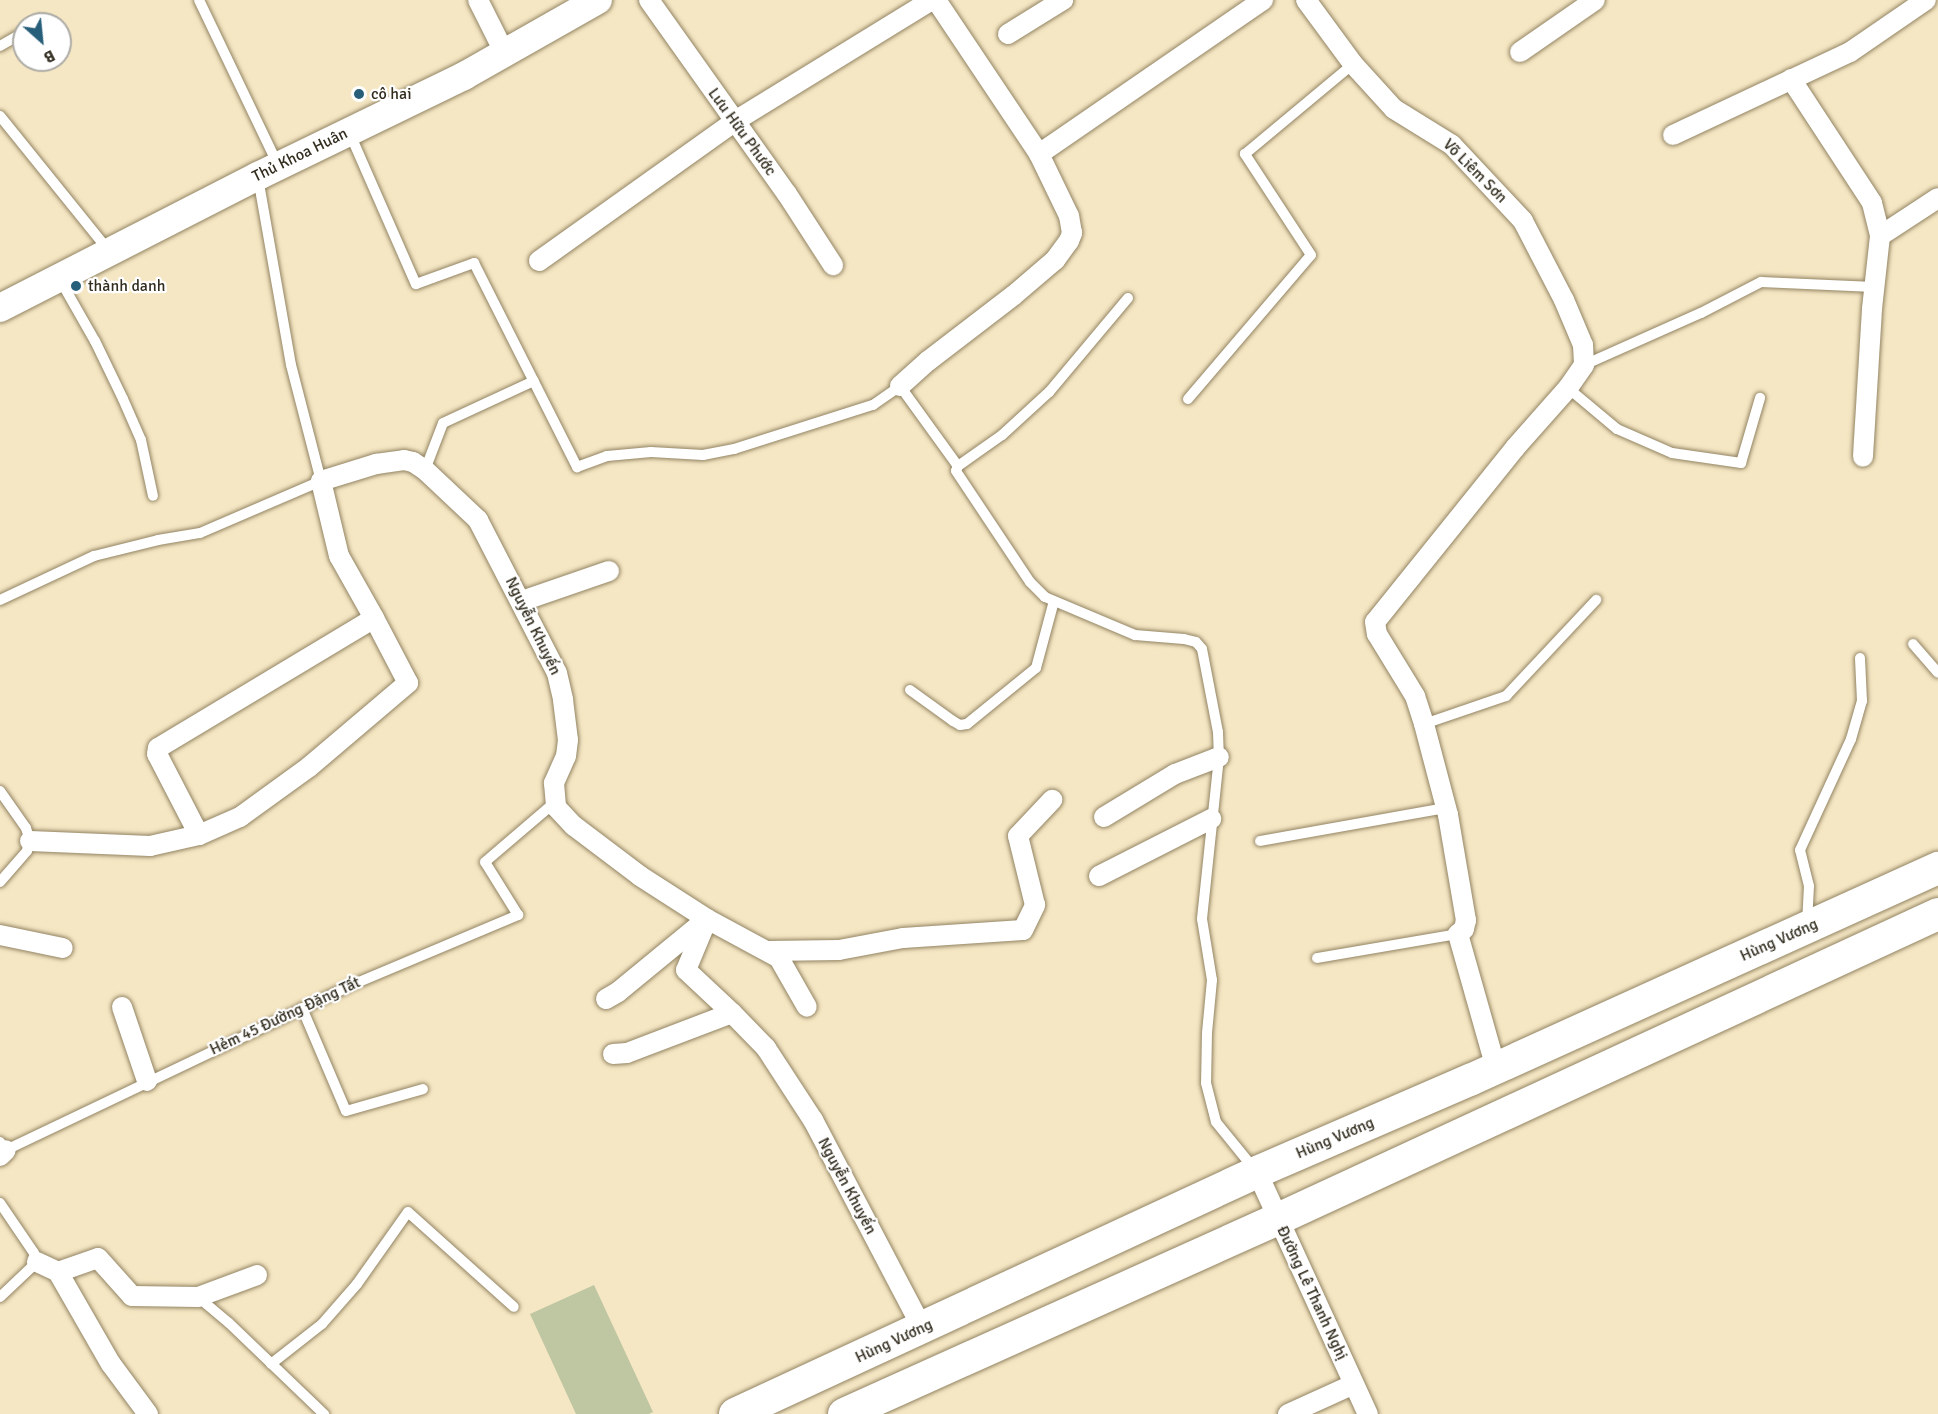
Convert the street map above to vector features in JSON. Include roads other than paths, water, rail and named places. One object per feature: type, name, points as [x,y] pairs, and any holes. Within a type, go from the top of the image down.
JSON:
[{"type":"main road","name":"Thủ Khoa Huân","points":[[0,308],[268,171],[505,54],[598,0]]},
{"type":"main road","name":"Hùng Vương","points":[[735,1414],[1257,1172],[1496,1068],[1938,868]]},
{"type":"main road","points":[[844,1414],[1278,1219],[1938,914]]},
{"type":"main road","points":[[1807,927],[1822,968]]},
{"type":"street","points":[[478,0],[505,54]]},
{"type":"street","name":"Lưu Hữu Phước","points":[[649,0],[787,194],[833,265]]},
{"type":"street","points":[[538,261],[735,122],[934,0],[1039,154],[1069,216],[1072,233],[1069,241],[1054,260],[900,386]]},
{"type":"street","points":[[1008,34],[1063,0]]},
{"type":"street","points":[[1039,154],[1263,0]]},
{"type":"street","name":"Võ Liêm Sơn","points":[[1305,0],[1353,64],[1394,109],[1452,144],[1523,221],[1564,300],[1583,355]]},
{"type":"street","points":[[1520,52],[1595,0]]},
{"type":"street","points":[[1673,135],[1850,52],[1926,0]]},
{"type":"street","points":[[1791,79],[1872,203],[1880,236],[1874,287],[1863,457]]},
{"type":"street","points":[[1880,236],[1938,198]]},
{"type":"street","points":[[1496,1068],[1458,934],[1464,929],[1466,920],[1446,808],[1424,724],[1415,696],[1377,634],[1375,622],[1515,448],[1568,388],[1583,355]]},
{"type":"street","name":"Nguyễn Khuyến","points":[[321,482],[376,464],[397,460],[413,462],[425,470],[478,520],[522,601],[557,673],[568,740],[566,756],[554,783],[554,803]]},
{"type":"street","points":[[30,841],[150,846],[200,836],[225,826],[266,800],[404,689],[408,683],[407,677],[339,556],[321,482]]},
{"type":"street","points":[[522,601],[609,571]]},
{"type":"street","points":[[200,836],[157,754],[158,748],[374,618]]},
{"type":"street","points":[[1104,817],[1175,774],[1219,757]]},
{"type":"street","points":[[769,951],[839,950],[903,938],[1023,930],[1035,905],[1018,836],[1052,800]]},
{"type":"street","points":[[554,803],[567,819],[640,876],[707,920],[779,958],[807,1007]]},
{"type":"street","points":[[1099,876],[1211,819]]},
{"type":"street","points":[[606,999],[618,992],[707,920]]},
{"type":"street","name":"Nguyễn Khuyến","points":[[707,920],[686,970],[766,1048],[813,1120],[922,1328]]},
{"type":"street","points":[[0,935],[63,948]]},
{"type":"street","points":[[122,1007],[147,1081]]},
{"type":"street","points":[[614,1054],[627,1053],[732,1013]]},
{"type":"street","name":"Đường Lê Thanh Nghị","points":[[1257,1172],[1368,1414]]},
{"type":"street","points":[[58,1272],[98,1258],[132,1296],[198,1298],[257,1275]]},
{"type":"street","points":[[37,1262],[58,1272],[111,1364],[148,1414]]},
{"type":"street","points":[[1288,1414],[1354,1384]]},
{"type":"lane","points":[[0,600],[94,556],[158,540],[200,533],[321,482],[291,365],[268,171],[199,0]]},
{"type":"lane","points":[[1188,399],[1311,255],[1245,154],[1353,64]]},
{"type":"lane","points":[[0,116],[110,251]]},
{"type":"lane","points":[[349,132],[416,284],[474,263],[577,467],[607,456],[651,452],[703,455],[734,449],[873,405],[900,386],[958,466]]},
{"type":"lane","points":[[59,278],[95,340],[128,409],[141,440],[153,496]]},
{"type":"lane","points":[[1583,355],[1701,313],[1761,282],[1874,287]]},
{"type":"lane","points":[[1128,298],[1049,392],[1002,435],[958,466],[956,471],[961,482],[1030,582],[1045,597],[1135,634],[1196,642],[1202,649],[1218,732],[1219,757],[1202,919],[1212,980],[1207,1033],[1206,1083],[1216,1122],[1257,1172]]},
{"type":"lane","points":[[425,470],[443,423],[534,381]]},
{"type":"lane","points":[[1568,388],[1617,429],[1672,453],[1741,463],[1760,398]]},
{"type":"lane","points":[[1424,724],[1506,696],[1596,600]]},
{"type":"lane","points":[[910,690],[952,721],[960,725],[967,724],[1036,668],[1054,601]]},
{"type":"lane","points":[[1913,644],[1938,673]]},
{"type":"lane","points":[[1807,927],[1809,886],[1800,850],[1851,739],[1862,701],[1860,658]]},
{"type":"lane","points":[[0,790],[26,828],[30,841],[27,851],[0,882]]},
{"type":"lane","name":"Hẻm 45 Đường Đặng Tất","points":[[2,1149],[347,987],[518,915],[484,862],[554,803]]},
{"type":"lane","points":[[1260,841],[1446,808]]},
{"type":"lane","points":[[1317,958],[1458,934]]},
{"type":"lane","points":[[302,1008],[346,1111],[423,1089]]},
{"type":"lane","points":[[0,1203],[34,1253],[37,1262],[0,1297]]},
{"type":"lane","points":[[271,1364],[322,1324],[357,1284],[408,1212],[514,1307]]},
{"type":"lane","points":[[198,1298],[324,1414]]},
{"type":"place","name":"cô hai","points":[[359,94]]},
{"type":"place","name":"thành danh","points":[[76,286]]}]
